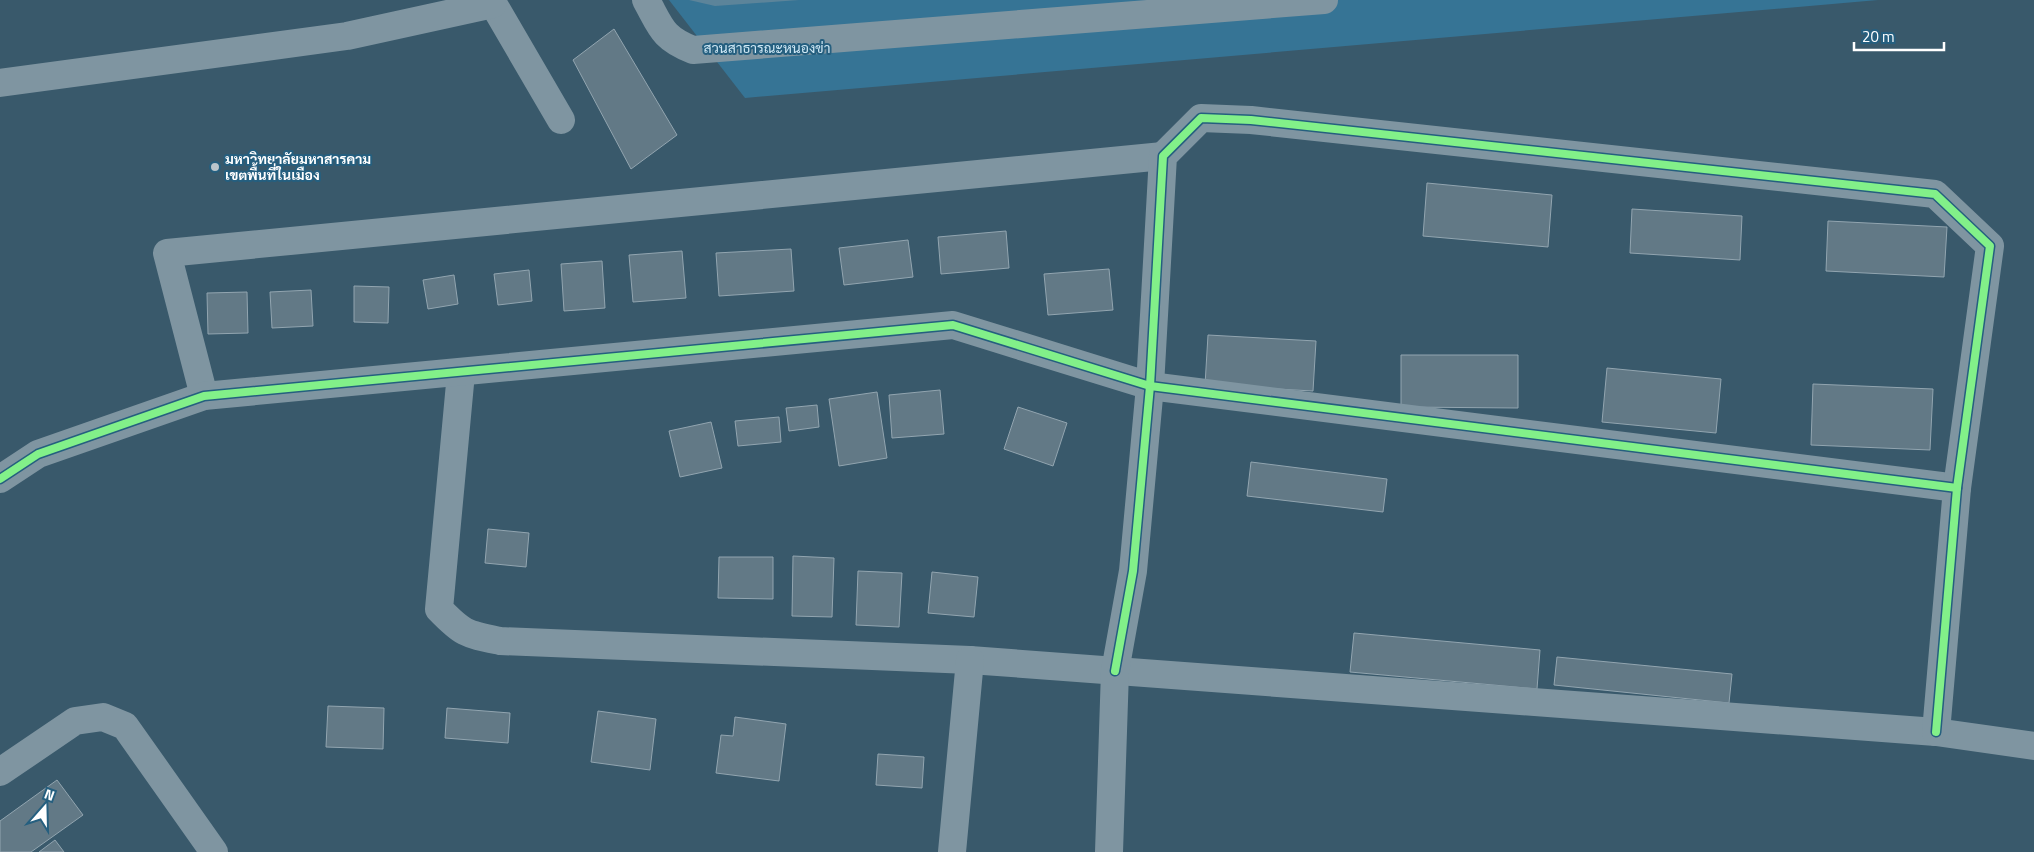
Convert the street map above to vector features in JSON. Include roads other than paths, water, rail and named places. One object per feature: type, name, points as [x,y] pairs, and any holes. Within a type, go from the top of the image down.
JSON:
[{"type":"street","points":[[646,0],[666,36],[680,45],[693,50],[1324,0]]},
{"type":"street","points":[[0,83],[347,36],[492,2],[561,120]]},
{"type":"street","points":[[204,396],[167,253],[1163,156],[1201,118],[1241,120],[1935,194],[1990,246],[1956,488],[1936,732]]},
{"type":"street","points":[[1109,852],[1115,671],[1133,571],[1150,386],[1163,156]]},
{"type":"street","points":[[0,479],[38,454],[204,396],[953,325],[1150,386],[1956,488]]},
{"type":"street","points":[[461,373],[439,609],[467,634],[500,641],[970,660],[1936,732],[2034,746]]},
{"type":"street","points":[[952,852],[970,660]]},
{"type":"street","points":[[0,772],[75,721],[103,717],[125,726],[214,852]]},
{"type":"place","name":"มหาวิทยาลัยมหาสารคาม เขตพื้นที่ในเมือง","points":[[215,167]]},
{"type":"park label","name":"สวนสาธารณะหนองข่า","points":[[767,48]]}]
